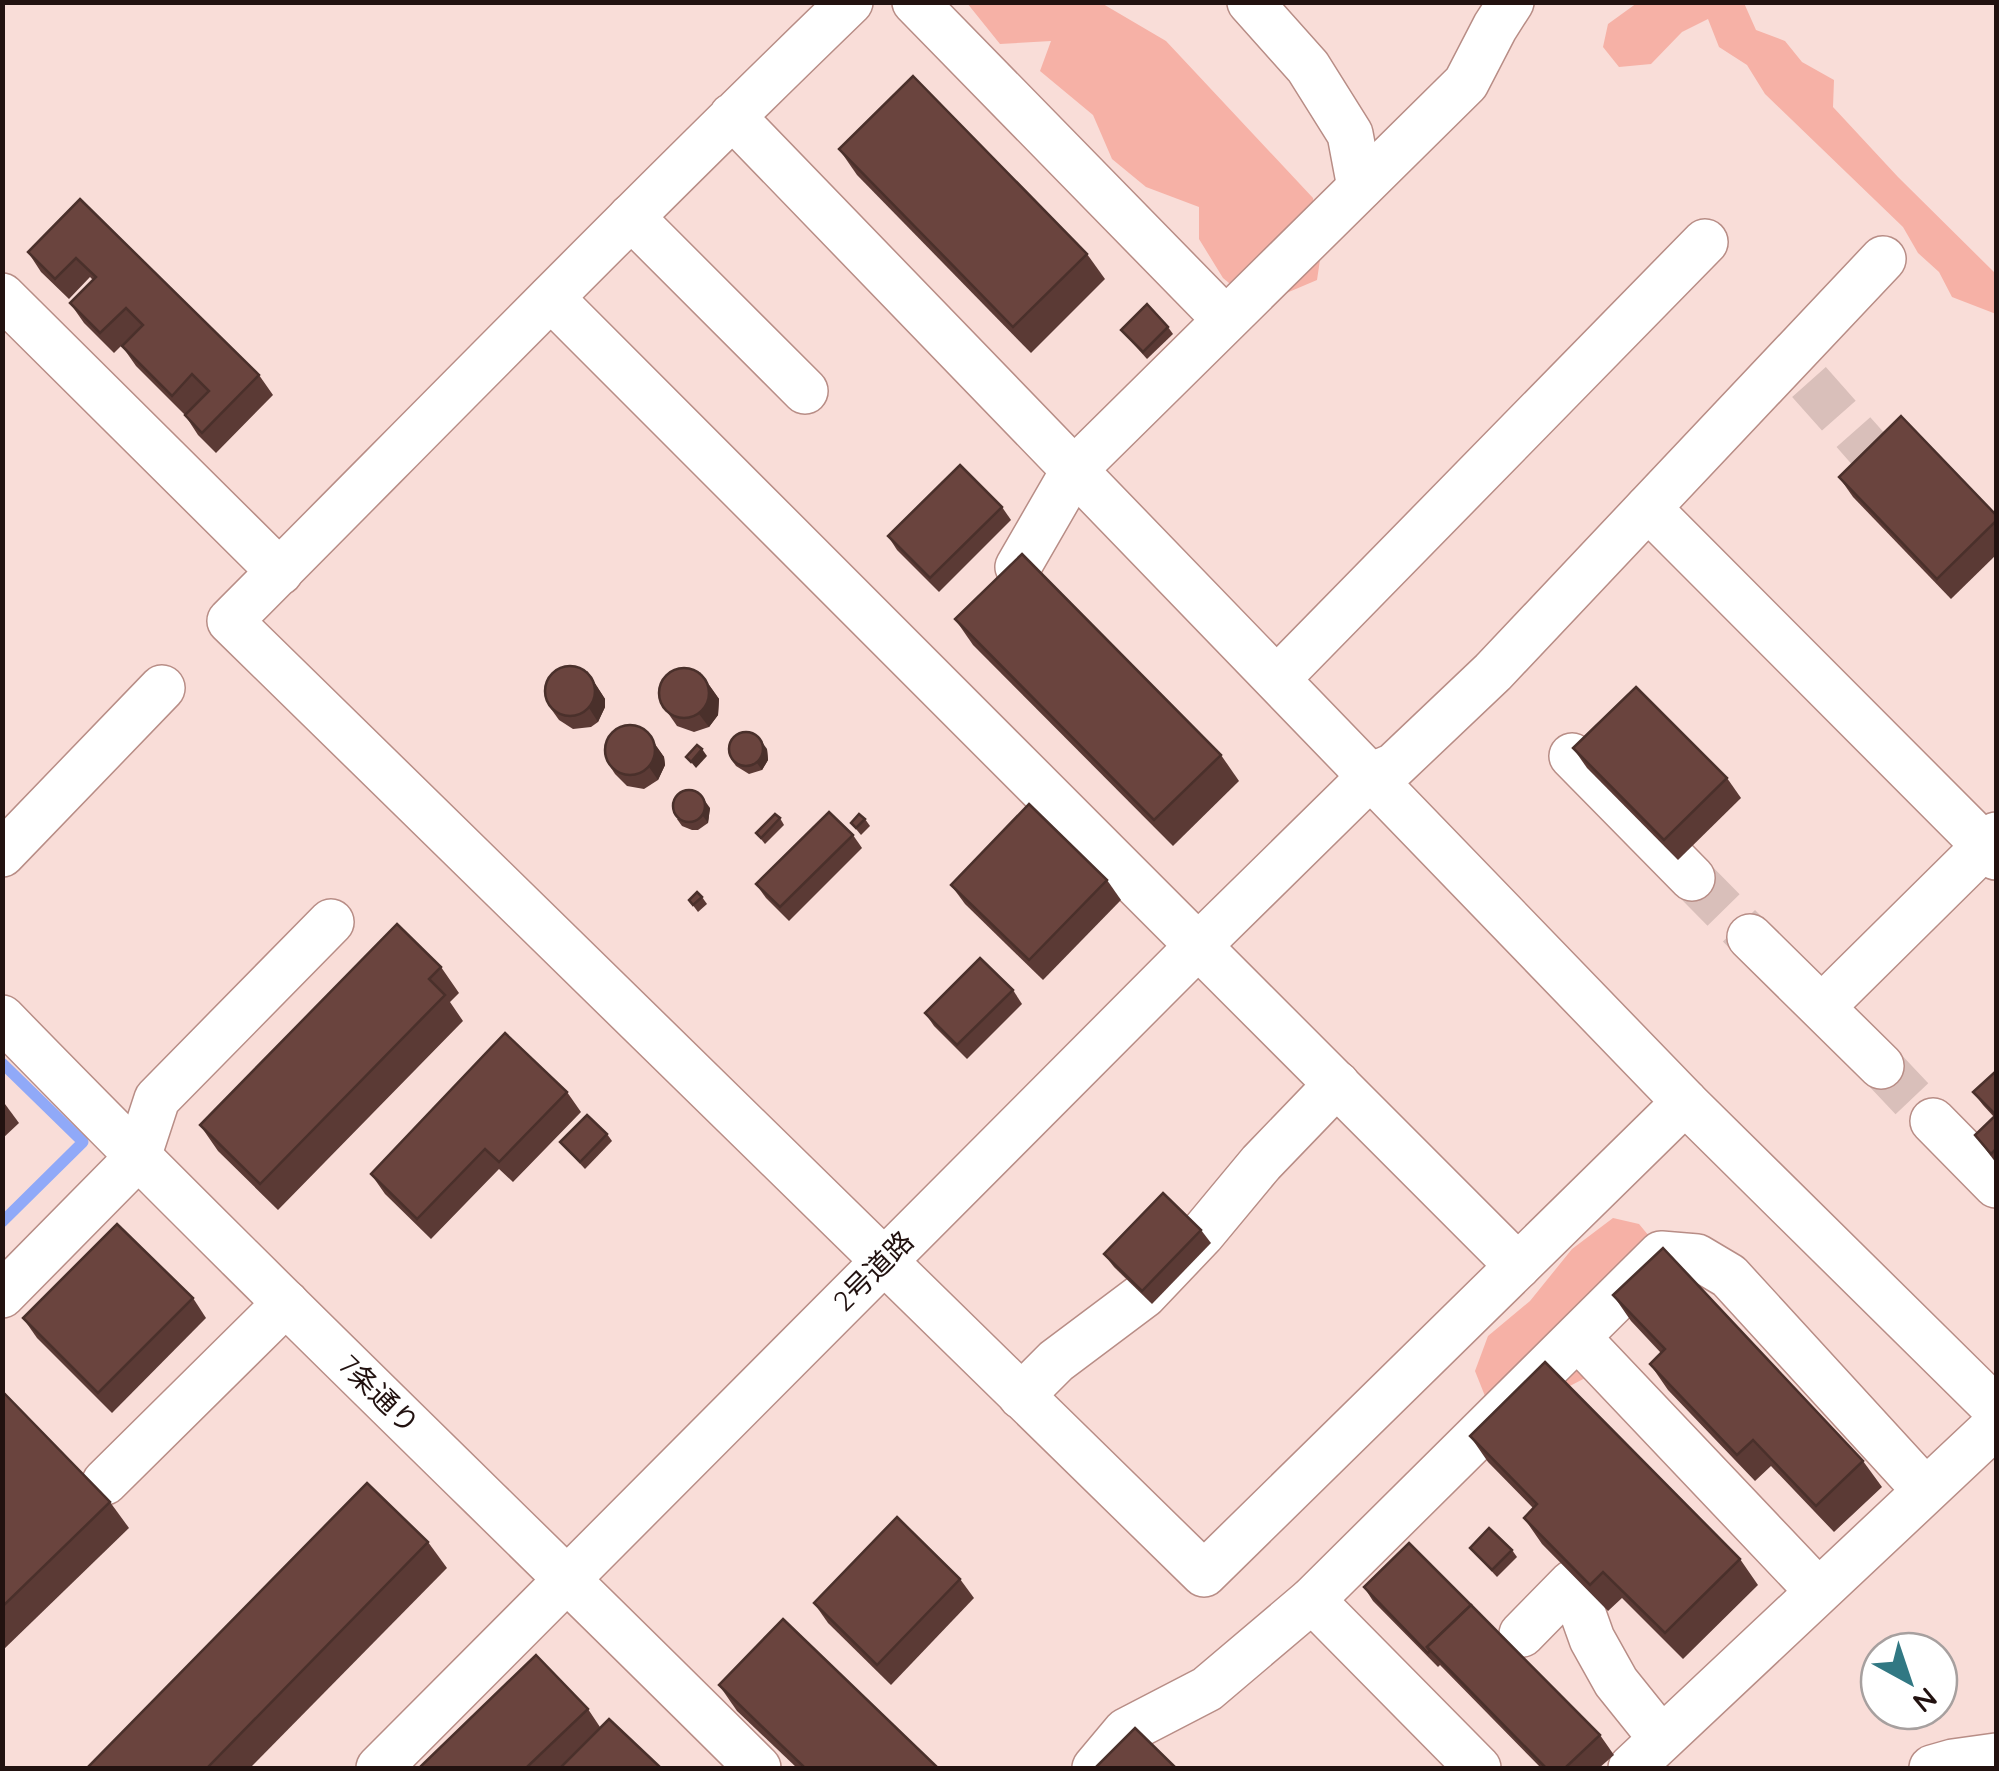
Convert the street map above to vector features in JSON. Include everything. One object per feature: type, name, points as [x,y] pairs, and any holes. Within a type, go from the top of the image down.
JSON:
[{"type":"lane","points":[[915,2],[1225,319]]},
{"type":"lane","points":[[1250,2],[1308,67],[1350,134],[1360,186]]},
{"type":"lane","points":[[1018,567],[1074,470],[1466,84],[1511,2]]},
{"type":"lane","points":[[837,7],[230,621],[1204,1574],[1685,1102]]},
{"type":"lane","points":[[732,116],[1685,1102],[1996,1412],[1926,1490],[1646,1753],[1616,1682],[1592,1638],[1572,1582],[1522,1634]]},
{"type":"lane","points":[[631,217],[805,392]]},
{"type":"lane","points":[[1277,679],[1704,242]]},
{"type":"lane","name":"2号道路","points":[[379,1768],[1199,944],[1371,776],[1394,766],[1493,672],[1648,508],[1798,371],[1883,260]]},
{"type":"lane","points":[[2,296],[280,572]]},
{"type":"lane","points":[[551,298],[1518,1266]]},
{"type":"lane","points":[[1648,508],[1993,846],[1822,1008]]},
{"type":"lane","points":[[2,854],[162,688]]},
{"type":"lane","points":[[1572,756],[1692,878]]},
{"type":"lane","points":[[2,1296],[138,1157],[157,1099],[330,922]]},
{"type":"lane","points":[[1750,937],[1882,1066]]},
{"type":"lane","name":"7条通り","points":[[2,1018],[758,1768]]},
{"type":"lane","points":[[1021,1396],[1056,1361],[1144,1295],[1337,1084]]},
{"type":"lane","points":[[1933,1121],[1996,1185]]},
{"type":"lane","points":[[1094,1768],[1126,1731],[1207,1689],[1312,1600],[1661,1254],[1697,1257],[1729,1276],[1926,1490]]},
{"type":"lane","points":[[105,1482],[286,1303]]},
{"type":"lane","points":[[1578,1338],[1652,1422],[1818,1591]]},
{"type":"lane","points":[[1312,1600],[1478,1768]]},
{"type":"lane","points":[[1932,1768],[1996,1756]]},
{"type":"shaded area","points":[[967,3],[1103,4],[1166,41],[1313,198],[1321,253],[1317,280],[1277,297],[1235,288],[1223,278],[1199,239],[1199,207],[1146,187],[1112,159],[1093,115],[1040,71],[1051,41],[1000,44]]},
{"type":"shaded area","points":[[1637,3],[1744,3],[1756,30],[1785,41],[1802,62],[1834,80],[1833,107],[1996,274],[1996,314],[1952,297],[1939,272],[1918,253],[1903,227],[1765,94],[1747,65],[1719,47],[1708,19],[1682,32],[1651,64],[1619,67],[1603,47],[1608,24]]},
{"type":"shaded area","points":[[1613,1218],[1639,1224],[1659,1248],[1668,1292],[1627,1320],[1596,1327],[1591,1375],[1539,1402],[1487,1401],[1475,1371],[1488,1336],[1530,1301],[1572,1249]]},
{"type":"building","points":[[913,76],[1087,254],[1013,327],[839,149]]},
{"type":"building","points":[[80,199],[259,375],[202,433],[185,415],[209,391],[192,374],[172,396],[122,346],[143,325],[126,308],[100,333],[70,303],[96,277],[76,258],[55,279],[28,252]]},
{"type":"building","points":[[1147,304],[1168,327],[1143,352],[1121,330]]},
{"type":"building","points":[[1901,416],[1996,515],[1996,521],[1937,579],[1839,477]]},
{"type":"building","points":[[960,465],[1002,507],[930,578],[888,536]]},
{"type":"building","points":[[1022,554],[1221,755],[1154,820],[955,619]]},
{"type":"building","points":[[570,666],[588,673],[595,691],[588,709],[570,716],[552,709],[545,691],[552,673]]},
{"type":"building","points":[[684,668],[702,675],[709,693],[702,711],[684,718],[666,711],[659,693],[666,675]]},
{"type":"building","points":[[1636,687],[1727,778],[1664,840],[1573,748]]},
{"type":"building","points":[[630,725],[648,732],[655,750],[648,768],[630,775],[612,768],[605,750],[612,732]]},
{"type":"building","points":[[746,732],[758,737],[763,749],[758,761],[746,766],[734,761],[729,749],[734,737]]},
{"type":"building","points":[[697,745],[702,749],[691,762],[686,757]]},
{"type":"building","points":[[689,790],[701,794],[705,806],[701,818],[689,822],[677,818],[673,806],[677,794]]},
{"type":"building","points":[[1029,804],[1107,880],[1029,960],[951,885]]},
{"type":"building","points":[[829,812],[853,835],[780,907],[756,884]]},
{"type":"building","points":[[775,814],[780,818],[761,838],[756,833]]},
{"type":"building","points":[[859,814],[865,819],[856,828],[851,823]]},
{"type":"building","points":[[697,892],[702,897],[693,905],[689,900]]},
{"type":"building","points":[[397,924],[441,967],[429,979],[445,995],[260,1184],[200,1125]]},
{"type":"building","points":[[980,958],[1013,990],[957,1045],[925,1013]]},
{"type":"building","points":[[505,1033],[567,1092],[499,1162],[485,1149],[417,1219],[371,1174]]},
{"type":"building","points":[[1996,1071],[1996,1115],[1973,1092]]},
{"type":"building","points":[[587,1115],[607,1134],[580,1162],[560,1142]]},
{"type":"building","points":[[1996,1115],[1996,1149],[1991,1154],[1975,1135]]},
{"type":"building","points":[[1163,1193],[1201,1230],[1142,1291],[1104,1254]]},
{"type":"building","points":[[117,1224],[193,1298],[98,1393],[23,1318]]},
{"type":"building","points":[[1663,1248],[1863,1461],[1816,1506],[1753,1440],[1737,1455],[1650,1364],[1665,1349],[1613,1295]]},
{"type":"building","points":[[1545,1362],[1740,1559],[1665,1633],[1603,1572],[1590,1585],[1524,1518],[1537,1504],[1470,1436]]},
{"type":"building","points":[[2,1391],[110,1502],[2,1607]]},
{"type":"building","points":[[367,1483],[428,1542],[207,1768],[87,1768]]},
{"type":"building","points":[[897,1517],[960,1579],[877,1665],[814,1603]]},
{"type":"building","points":[[1489,1528],[1512,1550],[1492,1570],[1470,1548]]},
{"type":"building","points":[[1409,1543],[1471,1605],[1427,1647],[1428,1653],[1364,1587]]},
{"type":"building","points":[[1471,1605],[1600,1735],[1565,1768],[1546,1768],[1427,1647]]},
{"type":"building","points":[[783,1619],[938,1768],[805,1768],[719,1685]]},
{"type":"building","points":[[536,1655],[588,1709],[526,1768],[419,1768]]},
{"type":"building","points":[[609,1719],[661,1768],[560,1768]]},
{"type":"building","points":[[1135,1728],[1176,1768],[1095,1768]]},
{"type":"waterway","points":[[2,1063],[83,1142],[2,1222]]},
{"type":"tunnel","points":[[1809,382],[1871,452]]},
{"type":"tunnel","points":[[1692,878],[1750,937]]},
{"type":"tunnel","points":[[1881,1066],[1933,1121]]}]
